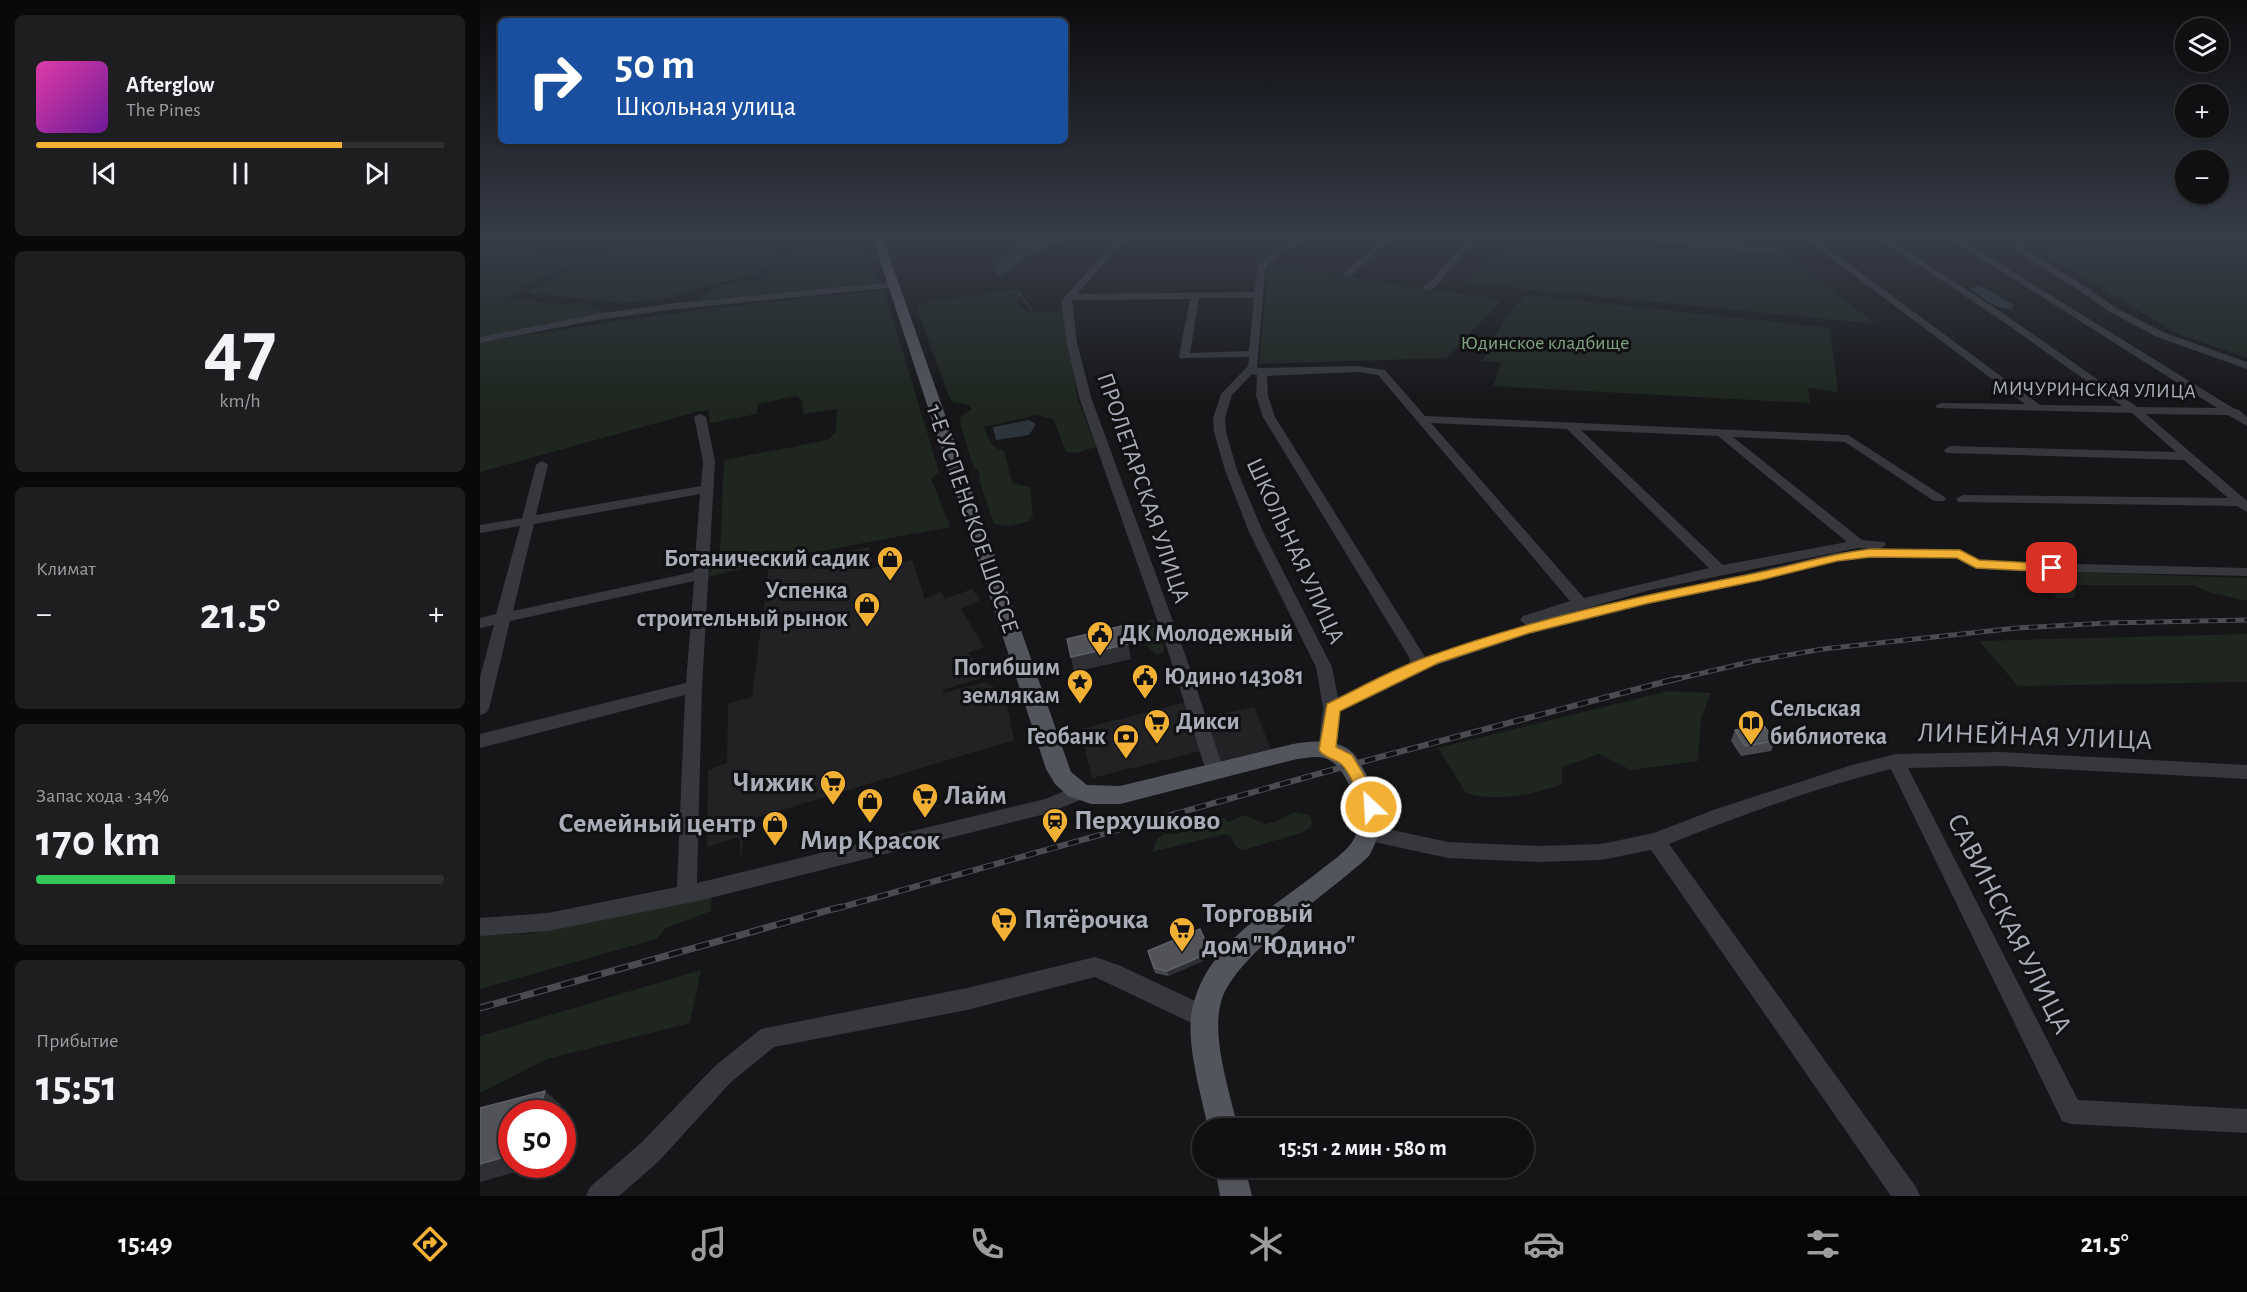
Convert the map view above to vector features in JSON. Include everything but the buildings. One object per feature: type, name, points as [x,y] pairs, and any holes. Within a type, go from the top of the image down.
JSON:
[{"type":"main road","name":"1-Е УСПЕНСКОЕ ШОССЕ","points":[[896,292],[1057,769],[1064,782],[1080,792]]},
{"type":"main road","points":[[1080,792],[1093,795],[1120,795],[1311,749],[1327,750],[1347,760],[1368,797],[1371,819],[1369,833],[1361,849],[1254,939],[1235,958],[1213,987],[1207,1003],[1206,1018],[1208,1044],[1221,1118]]},
{"type":"main road","points":[[1232,1178],[1236,1196]]},
{"type":"street","points":[[480,340],[597,317],[668,307],[824,292]]},
{"type":"street","points":[[1068,297],[1073,292]]},
{"type":"street","name":"ШКОЛЬНАЯ УЛИЦА","points":[[1258,292],[1253,367],[1227,394],[1219,418],[1220,432],[1231,470],[1256,532],[1324,667],[1332,708],[1327,750]]},
{"type":"street","points":[[1881,292],[2037,408]]},
{"type":"street","points":[[1964,292],[2136,411],[2244,505]]},
{"type":"street","points":[[2042,292],[2241,412],[2247,422]]},
{"type":"street","points":[[2087,292],[2113,310],[2161,334],[2247,366]]},
{"type":"street","points":[[1068,297],[1258,295]]},
{"type":"street","points":[[1195,296],[1184,356],[1253,354]]},
{"type":"street","name":"ПРОЛЕТАРСКАЯ УЛИЦА","points":[[1068,297],[1066,301],[1072,343],[1085,397],[1177,654],[1215,771]]},
{"type":"street","points":[[1249,370],[1264,374],[1377,370],[1381,372],[1579,602]]},
{"type":"street","points":[[1264,374],[1261,377],[1262,396],[1269,417],[1418,661]]},
{"type":"street","name":"МИЧУРИНСКАЯ УЛИЦА","points":[[1941,406],[2241,412]]},
{"type":"street","points":[[687,894],[694,687],[709,461],[700,417]]},
{"type":"street","points":[[1421,419],[1848,439],[1939,498]]},
{"type":"street","points":[[1571,426],[1631,488],[1719,569]]},
{"type":"street","points":[[1722,434],[1858,544]]},
{"type":"street","points":[[1950,450],[2188,456]]},
{"type":"street","points":[[480,709],[530,520],[542,465]]},
{"type":"street","points":[[480,530],[706,489]]},
{"type":"street","points":[[1963,499],[2244,505]]},
{"type":"street","points":[[1332,708],[1418,661],[1579,602],[1719,569],[1858,544],[1933,546]]},
{"type":"street","points":[[1418,661],[1525,630],[1660,596],[1761,576],[1836,557],[1871,553],[1960,554],[1976,564],[1992,566],[2247,572]]},
{"type":"street","points":[[480,623],[702,575]]},
{"type":"street","points":[[480,741],[694,687]]},
{"type":"street","name":"ЛИНЕЙНАЯ УЛИЦА","points":[[1369,833],[1448,850],[1539,854],[1601,852],[1656,841],[1851,772],[1896,761],[2000,759],[2247,772]]},
{"type":"street","name":"САВИНСКАЯ УЛИЦА","points":[[1896,761],[2071,1112],[2247,1121]]},
{"type":"street","points":[[480,927],[548,922],[687,894],[1048,806],[1080,792]]},
{"type":"street","points":[[1656,841],[1907,1196]]},
{"type":"street","points":[[599,1196],[650,1152],[723,1074],[769,1037],[967,999],[1095,967],[1113,973],[1206,1018]]},
{"type":"shaded area","points":[[1974,292],[1991,292],[2013,304],[2012,309],[1995,305]]},
{"type":"shaded area","points":[[1029,420],[1036,424],[1029,435],[996,440],[993,427]]},
{"type":"shaded area","points":[[869,547],[873,568],[912,560],[925,599],[941,592],[945,599],[972,589],[980,600],[961,609],[984,647],[968,653],[988,676],[942,690],[944,693],[985,682],[1005,694],[1014,740],[745,821],[741,863],[739,837],[707,847],[708,770],[727,763],[728,703],[752,697],[769,566]]},
{"type":"shaded area","points":[[1187,702],[1205,750],[1092,778],[1080,729]]},
{"type":"shaded area","points":[[1254,707],[1271,749],[1214,763],[1202,718]]},
{"type":"green space","points":[[480,292],[517,292],[505,299],[558,304],[584,303],[611,314],[480,337]]},
{"type":"green space","points":[[689,292],[671,298],[623,303],[526,293]]},
{"type":"green space","points":[[710,292],[805,292],[688,306]]},
{"type":"green space","points":[[885,292],[939,472],[931,478],[950,527],[794,556],[708,577],[716,553],[720,552],[724,460],[828,440],[836,432],[837,409],[803,414],[802,400],[796,396],[758,404],[757,414],[711,423],[708,411],[700,411],[480,472],[480,343],[581,326],[783,300]]},
{"type":"green space","points":[[995,292],[1018,292],[1022,295],[1014,301],[1027,311],[1063,311],[1078,399],[1096,447],[1076,453],[1066,452],[1054,420],[1038,415],[984,427],[993,445],[1004,451],[1012,483],[1030,487],[1033,514],[1030,521],[1008,526],[994,524],[979,479],[980,474],[972,464],[959,418],[972,409],[968,405],[952,402],[948,394],[916,307],[920,303]]},
{"type":"green space","points":[[1266,292],[1446,292],[1502,300],[1446,358],[1259,364]]},
{"type":"green space","points":[[1553,292],[1834,292],[1876,324]]},
{"type":"green space","points":[[2107,292],[2247,292],[2247,358],[2178,334]]},
{"type":"green space","name":"Юдинское кладбище","points":[[1525,295],[1830,328],[1838,392],[1808,388],[1810,403],[1493,386],[1501,362],[1482,361],[1506,317]]},
{"type":"green space","points":[[2040,571],[2247,578],[2247,601],[2209,592],[2192,585],[2077,585],[2074,598],[2057,598]]},
{"type":"green space","points":[[1153,619],[1165,651],[1157,655],[1128,629]]},
{"type":"green space","points":[[2247,634],[2247,682],[2018,686],[1979,641]]},
{"type":"green space","points":[[1668,691],[1711,693],[1701,719],[1698,761],[1631,770],[1599,754],[1562,767],[1562,784],[1527,794],[1490,797],[1466,793],[1438,748]]},
{"type":"green space","points":[[1294,812],[1309,815],[1312,821],[1311,827],[1304,832],[1243,850],[1235,846],[1231,836],[1225,834],[1152,852],[1157,839],[1163,834],[1178,834],[1206,818],[1222,817],[1228,822],[1244,815],[1265,824],[1275,822]]},
{"type":"green space","points":[[712,895],[711,911],[666,928],[656,939],[480,989],[480,935],[529,934]]},
{"type":"green space","points":[[701,970],[690,1023],[547,1059],[480,1093],[480,1036]]},
{"type":"waterway","points":[[1019,292],[1031,309]]},
{"type":"railway","points":[[1673,680],[1754,661],[1823,649],[2017,628],[2106,623],[2247,620]]},
{"type":"railway","points":[[835,909],[1350,765],[1679,678]]},
{"type":"railway","points":[[480,1008],[840,907]]},
{"type":"place","name":"Ботанический садик","points":[[890,582]]},
{"type":"place","name":"Успенка строительный рынок","points":[[867,628]]},
{"type":"place","name":"ДК Молодежный","points":[[1100,657]]},
{"type":"place","name":"Юдино 143081","points":[[1145,700]]},
{"type":"place","name":"Погибшим землякам","points":[[1080,705]]},
{"type":"place","name":"Дикси","points":[[1157,745]]},
{"type":"place","name":"Сельская библиотека","points":[[1751,746]]},
{"type":"place","name":"Геобанк","points":[[1126,760]]},
{"type":"place","name":"Чижик","points":[[833,806]]},
{"type":"place","name":"Лайм","points":[[925,819]]},
{"type":"place","name":"Мир Красок","points":[[870,824]]},
{"type":"place","name":"Перхушково","points":[[1055,844]]},
{"type":"place","name":"Семейный центр","points":[[775,847]]},
{"type":"place","name":"Пятёрочка","points":[[1004,943]]},
{"type":"place","name":"Торговый дом \"Юдино\"","points":[[1182,953]]},
{"type":"route","points":[[1371,807],[1368,797],[1347,760],[1340,754],[1327,750],[1332,708],[1432,660],[1525,630],[1649,599],[1761,576],[1836,557],[1871,553],[1960,554],[1976,564],[2052,568]]}]
